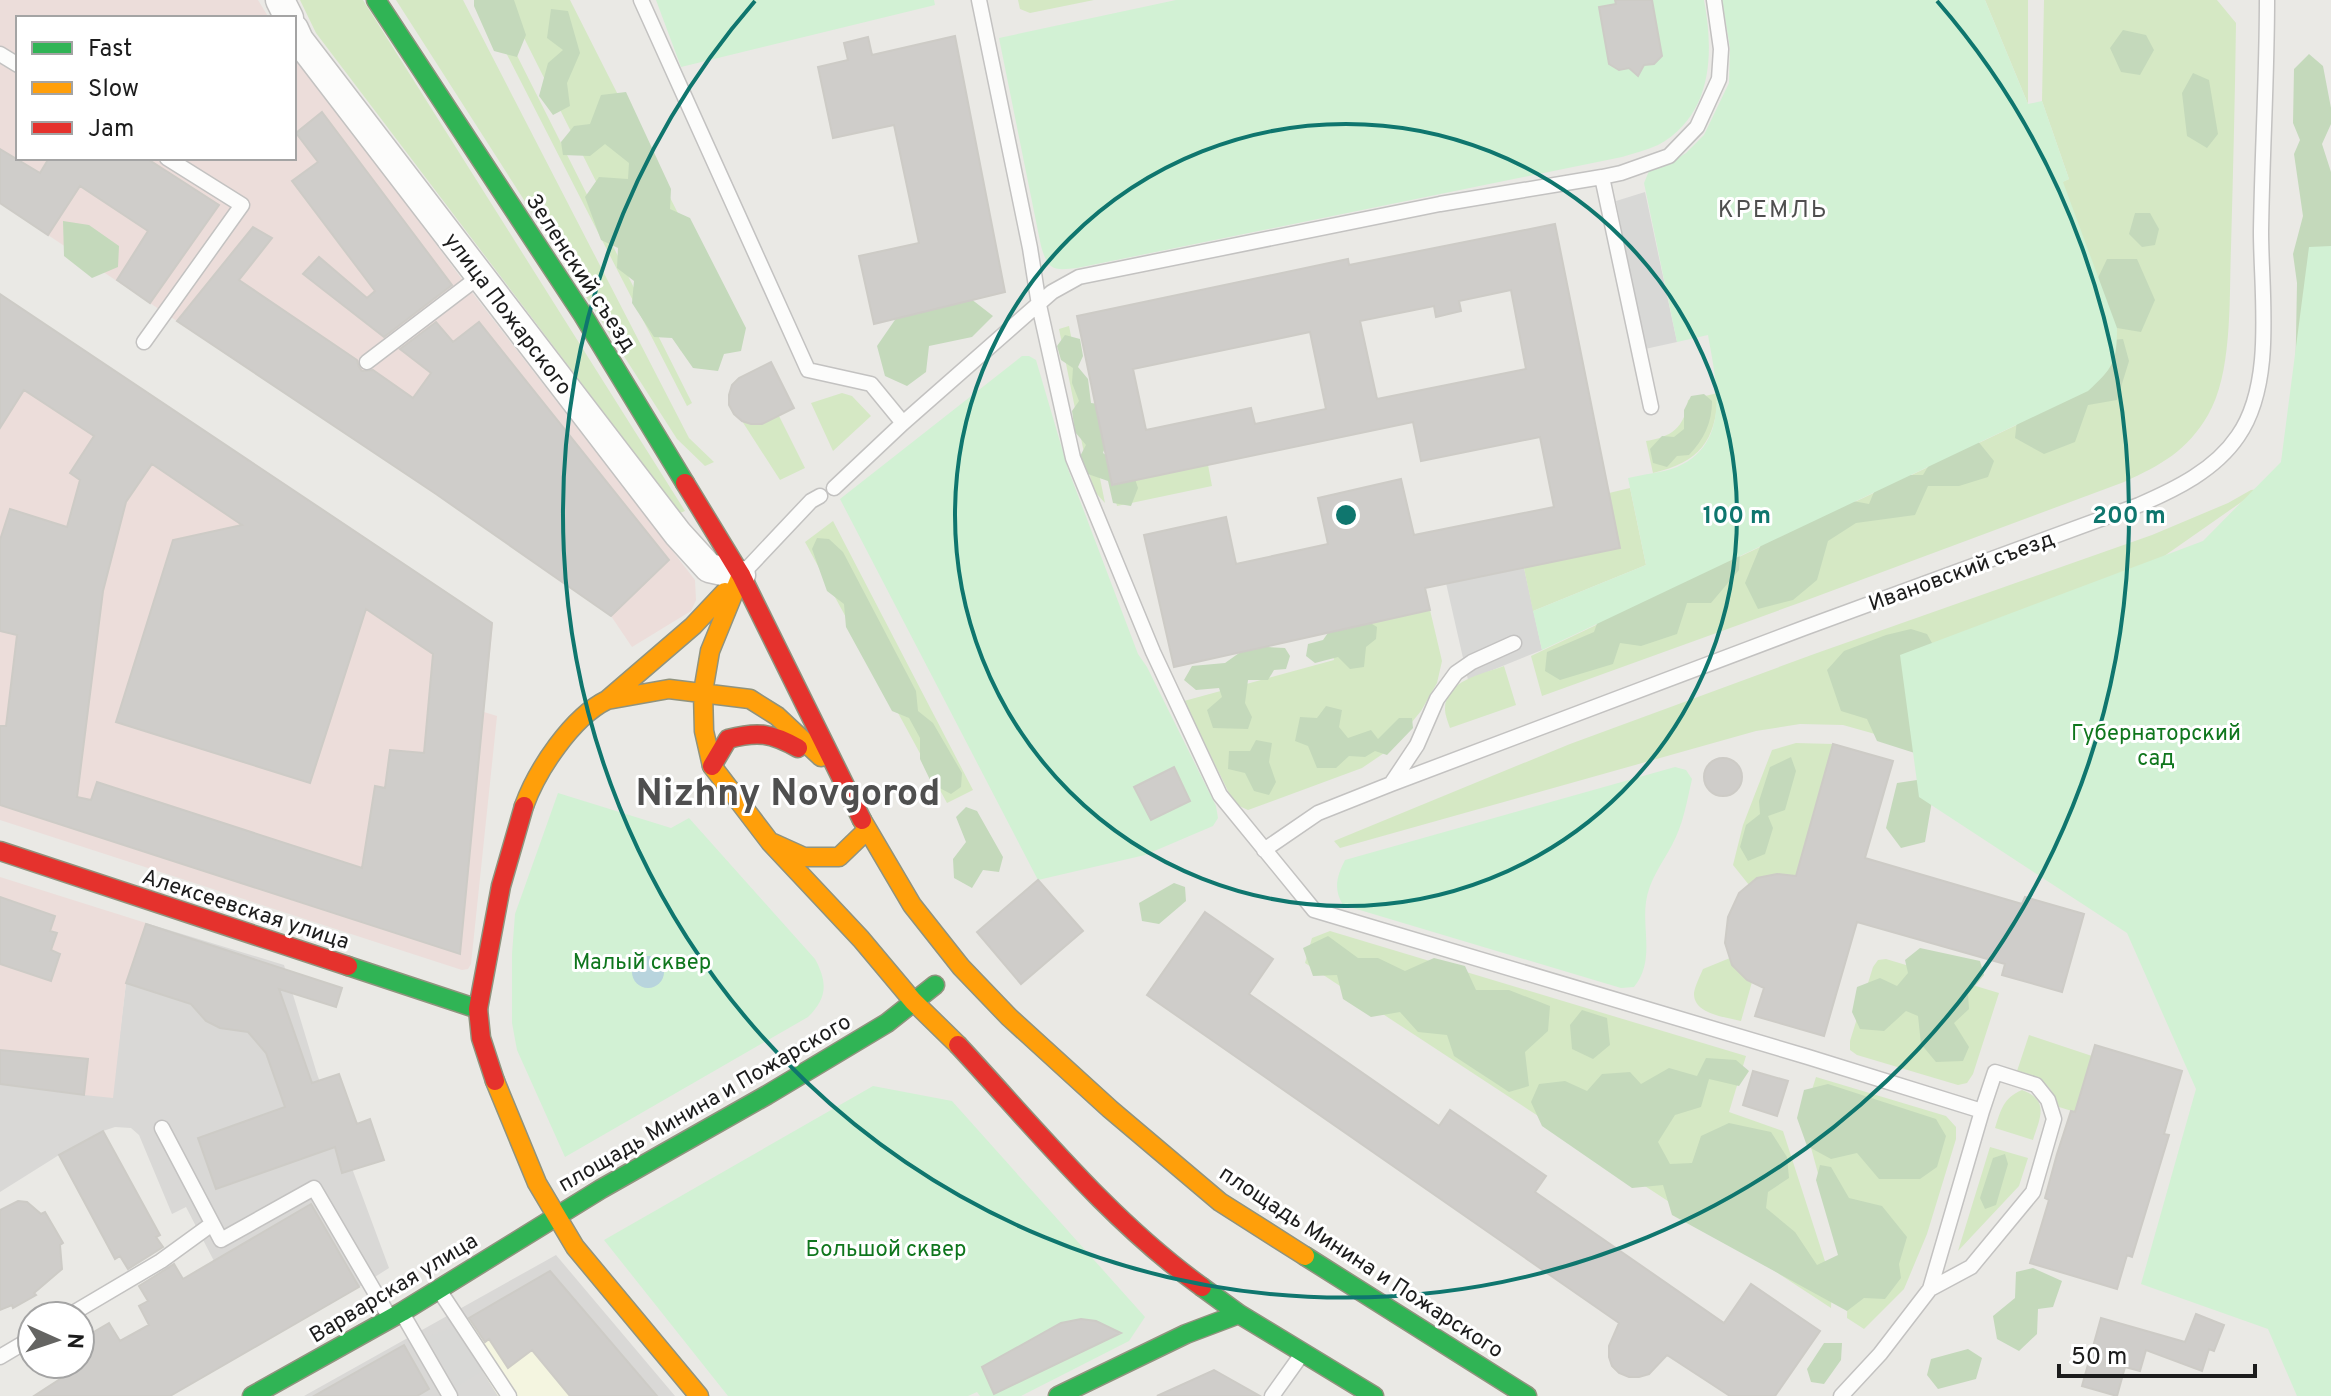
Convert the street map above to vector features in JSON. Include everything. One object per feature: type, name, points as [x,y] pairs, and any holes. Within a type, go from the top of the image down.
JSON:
[{"type":"street","name":"Зеленский съезд","points":[[376,0],[583,315],[741,575]]},
{"type":"street","name":"улица Пожарского","points":[[296,33],[678,534],[709,568],[741,575]]},
{"type":"street","points":[[741,575],[710,651],[703,692],[704,731],[712,766],[770,842],[861,939],[913,1001],[1118,1217],[1170,1264],[1239,1314],[1374,1396]]},
{"type":"street","name":"площадь Минина и Пожарского","points":[[699,1396],[575,1247],[537,1183],[493,1076],[481,1038],[478,1009],[501,886],[531,786],[557,745],[597,705],[607,700],[693,626],[741,575],[867,830],[912,905],[961,967],[1009,1017],[1110,1109],[1220,1202],[1527,1396]]},
{"type":"street","name":"площадь Минина и Пожарского","points":[[607,700],[669,689],[750,699],[777,716],[836,771]]},
{"type":"street","points":[[712,766],[728,739],[752,732],[776,735],[836,771]]},
{"type":"street","points":[[770,842],[804,857],[839,857],[867,830]]},
{"type":"street","name":"Алексеевская улица","points":[[0,851],[478,1009]]},
{"type":"street","name":"площадь Минина и Пожарского","points":[[557,1216],[887,1023],[961,967]]},
{"type":"street","name":"Варварская улица","points":[[252,1396],[396,1316],[557,1216]]},
{"type":"street","points":[[1058,1396],[1186,1334],[1239,1314]]},
{"type":"lane","points":[[641,0],[808,370],[871,384],[903,423]]},
{"type":"lane","points":[[979,0],[1039,305],[1073,458],[1153,652],[1220,795],[1314,910],[1982,1111]]},
{"type":"lane","points":[[834,488],[1052,292],[1079,277],[1440,204],[1602,177],[1669,156],[1697,127],[1719,79],[1721,49],[1714,0]]},
{"type":"lane","name":"Ивановский съезд","points":[[1264,850],[1318,813],[1819,622],[2139,505],[2182,486],[2214,462],[2238,437],[2251,412],[2259,382],[2263,344],[2261,233],[2267,0]]},
{"type":"lane","points":[[144,342],[242,205],[170,160]]},
{"type":"lane","points":[[1602,177],[1651,407]]},
{"type":"lane","points":[[367,362],[480,276]]},
{"type":"lane","points":[[741,575],[811,501],[820,496]]},
{"type":"lane","points":[[1391,784],[1417,745],[1437,699],[1456,673],[1472,662],[1514,643]]},
{"type":"lane","points":[[1841,1396],[1880,1354],[1930,1289],[1995,1072],[2036,1085],[2048,1100],[2054,1119],[2033,1192],[1971,1267],[1930,1289]]},
{"type":"lane","points":[[162,1128],[221,1240],[314,1188],[450,1396]]},
{"type":"lane","points":[[95,1300],[161,1261],[212,1224]]},
{"type":"lane","points":[[439,1289],[509,1396]]},
{"type":"lane","points":[[1272,1396],[1302,1353]]},
{"type":"shaded area","points":[[0,0],[258,0],[268,16],[16,16],[16,160],[296,160],[296,55],[464,282],[695,580],[696,600],[691,611],[632,647],[611,616],[436,494],[0,203]]},
{"type":"shaded area","points":[[474,0],[514,0],[526,35],[517,57],[494,51]]},
{"type":"shaded area","points":[[551,9],[568,11],[580,53],[567,83],[570,106],[553,115],[539,96],[548,63],[563,50],[547,38]]},
{"type":"shaded area","points":[[2123,30],[2146,35],[2154,50],[2140,75],[2121,72],[2110,48]]},
{"type":"shaded area","points":[[2309,54],[2323,66],[2331,108],[2331,124],[2322,144],[2331,172],[2331,275],[2295,390],[2297,283],[2293,254],[2303,216],[2294,154],[2300,140],[2293,123],[2294,69]]},
{"type":"shaded area","points":[[2193,73],[2209,80],[2218,134],[2207,148],[2187,136],[2182,93]]},
{"type":"shaded area","points":[[626,92],[671,189],[670,209],[690,218],[746,328],[741,351],[724,354],[718,371],[693,368],[672,338],[654,337],[632,303],[634,281],[617,268],[618,248],[601,240],[585,197],[599,177],[628,179],[629,163],[605,144],[590,156],[563,155],[561,142],[574,126],[590,124],[601,95]]},
{"type":"shaded area","points":[[1645,192],[1677,342],[1645,349],[1616,201]]},
{"type":"shaded area","points":[[2135,213],[2150,213],[2159,229],[2155,245],[2142,247],[2129,234]]},
{"type":"shaded area","points":[[63,221],[89,225],[119,246],[118,267],[92,278],[64,256]]},
{"type":"shaded area","points":[[2107,259],[2137,259],[2155,300],[2141,332],[2105,326],[2095,284]]},
{"type":"shaded area","points":[[0,294],[493,623],[484,712],[497,716],[471,964],[468,969],[462,970],[0,820]]},
{"type":"shaded area","points":[[966,295],[993,316],[972,337],[929,346],[926,372],[907,386],[885,376],[877,346],[899,314],[923,303],[945,307]]},
{"type":"shaded area","points":[[1065,335],[1080,339],[1083,356],[1078,367],[1088,379],[1091,403],[1107,405],[1110,433],[1103,453],[1133,473],[1138,488],[1131,506],[1113,503],[1108,481],[1082,472],[1078,460],[1086,445],[1075,432],[1072,411],[1079,401],[1072,383],[1073,368],[1061,360],[1057,346]]},
{"type":"shaded area","points":[[2123,339],[2129,361],[2117,400],[2088,405],[2075,442],[2044,454],[2015,438],[2017,420],[2095,341]]},
{"type":"shaded area","points":[[1704,394],[1712,401],[1712,409],[1709,424],[1699,443],[1689,455],[1677,456],[1667,467],[1653,463],[1650,449],[1662,436],[1674,437],[1684,429],[1684,410],[1691,396]]},
{"type":"shaded area","points":[[1977,440],[1994,461],[1988,477],[1959,486],[1928,486],[1915,515],[1856,523],[1828,541],[1817,580],[1793,600],[1758,609],[1745,583],[1762,542],[1842,499],[1869,504],[1876,487],[1901,475],[1923,475],[1935,455]]},
{"type":"shaded area","points":[[817,538],[829,539],[843,552],[916,691],[918,711],[933,723],[962,773],[961,787],[951,794],[932,784],[920,759],[920,738],[909,718],[892,711],[846,627],[844,604],[827,591],[812,549]]},
{"type":"shaded area","points":[[1740,551],[1739,570],[1711,603],[1687,603],[1677,634],[1641,646],[1620,643],[1613,664],[1560,680],[1545,671],[1547,652],[1594,632],[1606,598]]},
{"type":"shaded area","points":[[1524,568],[1542,650],[1468,680],[1446,583]]},
{"type":"shaded area","points":[[1364,619],[1377,627],[1376,639],[1366,647],[1364,667],[1350,669],[1338,657],[1315,663],[1306,656],[1308,644],[1323,640],[1332,627]]},
{"type":"shaded area","points":[[1911,629],[1927,634],[1947,670],[1924,756],[1877,741],[1867,719],[1841,711],[1827,670],[1844,651]]},
{"type":"shaded area","points":[[1249,646],[1285,648],[1290,656],[1286,669],[1274,670],[1268,680],[1248,680],[1245,703],[1252,717],[1248,729],[1213,728],[1207,710],[1222,697],[1219,688],[1196,690],[1184,680],[1192,666],[1225,663]]},
{"type":"shaded area","points":[[1326,706],[1342,710],[1339,727],[1348,738],[1371,730],[1378,739],[1399,718],[1412,718],[1413,728],[1387,755],[1375,751],[1365,757],[1349,756],[1336,768],[1317,768],[1308,746],[1295,741],[1300,717],[1317,718]]},
{"type":"shaded area","points":[[1256,740],[1272,743],[1269,762],[1276,782],[1269,795],[1254,791],[1245,773],[1228,769],[1229,751],[1250,751]]},
{"type":"shaded area","points":[[1791,757],[1796,771],[1785,810],[1768,816],[1773,828],[1765,854],[1748,861],[1740,847],[1746,825],[1760,814],[1759,801],[1770,767]]},
{"type":"shaded area","points":[[1917,780],[1933,795],[1925,842],[1901,848],[1886,828],[1897,783]]},
{"type":"shaded area","points":[[966,807],[977,811],[1003,857],[999,872],[983,870],[972,888],[954,878],[953,859],[966,842],[956,817]]},
{"type":"shaded area","points":[[0,877],[146,923],[126,983],[113,1098],[84,1095],[88,1059],[0,1050]]},
{"type":"shaded area","points":[[1174,883],[1185,887],[1186,901],[1159,924],[1142,921],[1139,903]]},
{"type":"shaded area","points":[[146,923],[284,965],[317,1074],[389,1268],[359,1287],[311,1204],[214,1261],[186,1207],[172,1214],[139,1135],[131,1128],[115,1127],[103,1131],[0,1192],[0,1050],[88,1059],[112,1098],[126,983]]},
{"type":"shaded area","points":[[1328,936],[1358,958],[1378,958],[1405,971],[1434,958],[1465,966],[1476,990],[1509,990],[1550,1006],[1548,1031],[1525,1052],[1529,1086],[1509,1092],[1454,1056],[1447,1035],[1418,1032],[1400,1012],[1371,1017],[1343,999],[1337,975],[1313,976],[1303,948]]},
{"type":"shaded area","points":[[1920,948],[1980,961],[1984,975],[1968,994],[1969,1009],[1954,1023],[1969,1047],[1963,1061],[1936,1062],[1921,1044],[1918,1016],[1906,1011],[1884,1031],[1860,1029],[1852,1012],[1857,987],[1880,978],[1897,986],[1908,973],[1905,960]]},
{"type":"shaded area","points":[[1582,1010],[1607,1018],[1610,1045],[1593,1059],[1572,1049],[1570,1025]]},
{"type":"shaded area","points":[[1706,1058],[1736,1060],[1749,1071],[1739,1086],[1709,1079],[1701,1107],[1675,1115],[1658,1142],[1670,1164],[1692,1163],[1701,1136],[1729,1123],[1771,1132],[1787,1157],[1789,1178],[1768,1192],[1766,1208],[1795,1232],[1817,1265],[1838,1255],[1816,1180],[1820,1165],[1831,1167],[1849,1198],[1882,1206],[1907,1237],[1899,1264],[1901,1278],[1885,1299],[1864,1298],[1847,1311],[1672,1215],[1663,1185],[1632,1188],[1542,1126],[1531,1102],[1539,1084],[1565,1081],[1587,1091],[1602,1074],[1630,1072],[1641,1084],[1669,1068],[1697,1076]]},
{"type":"shaded area","points":[[1828,1084],[1936,1119],[1946,1136],[1937,1167],[1920,1179],[1879,1179],[1857,1153],[1831,1159],[1807,1146],[1797,1118],[1804,1090]]},
{"type":"shaded area","points":[[2005,1154],[2008,1164],[1996,1205],[1985,1209],[1980,1198],[1993,1158]]},
{"type":"shaded area","points":[[556,1255],[675,1396],[304,1396]]},
{"type":"shaded area","points":[[2033,1268],[2062,1281],[2053,1307],[2038,1309],[2037,1334],[2019,1351],[1997,1339],[1993,1316],[2015,1298],[2016,1272]]},
{"type":"shaded area","points":[[550,1271],[657,1396],[498,1396],[455,1327]]},
{"type":"shaded area","points":[[455,1327],[483,1371],[456,1387],[427,1337]]},
{"type":"shaded area","points":[[1824,1343],[1842,1343],[1841,1360],[1824,1384],[1811,1382],[1807,1369]]},
{"type":"shaded area","points":[[1968,1349],[1982,1358],[1976,1379],[1938,1389],[1927,1375],[1931,1359]]},
{"type":"green space","points":[[300,0],[363,0],[685,511],[680,513],[316,33]]},
{"type":"green space","points":[[396,0],[463,0],[689,438],[714,462],[705,466],[677,439]]},
{"type":"green space","points":[[479,0],[489,0],[692,403],[687,406]]},
{"type":"green space","points":[[505,0],[570,0],[734,324],[681,351]]},
{"type":"green space","points":[[656,0],[934,0],[935,5],[681,67]]},
{"type":"green space","points":[[1018,0],[1094,0],[1030,13],[1020,9]]},
{"type":"green space","points":[[1176,0],[1704,0],[1708,61],[1699,100],[1690,117],[1658,145],[1622,157],[1077,268],[1057,269],[1046,260],[1041,246],[999,38]]},
{"type":"green space","points":[[1722,0],[1985,0],[2028,104],[2042,101],[2069,179],[2063,182],[2117,328],[2114,357],[2108,370],[2088,391],[1542,650],[1533,611],[1646,565],[1628,478],[1677,467],[1706,443],[1713,427],[1716,391],[1708,335],[1677,342],[1644,183],[1649,171],[1686,153],[1704,135],[1729,83],[1730,48]]},
{"type":"green space","points":[[1985,0],[2028,0],[2028,104]]},
{"type":"green space","points":[[2044,0],[2217,0],[2236,23],[2226,357],[2216,398],[2200,428],[2172,456],[2124,482],[1542,696],[1531,656],[2088,391],[2062,182],[2069,179],[2042,101]]},
{"type":"green space","name":"Губернаторский сад","points":[[2331,246],[2331,1396],[2297,1396],[2268,1329],[2141,1284],[2196,1089],[2127,933],[1919,797],[1900,655],[2203,541],[2281,462],[2309,247]]},
{"type":"green space","points":[[1069,326],[1105,503],[1094,491],[1084,453],[1059,329]]},
{"type":"green space","points":[[1022,356],[1036,360],[1068,469],[1138,654],[1216,806],[1218,818],[1213,826],[1145,855],[1038,880],[840,499]]},
{"type":"green space","points":[[842,393],[852,396],[871,416],[833,451],[811,403]]},
{"type":"green space","points":[[1718,393],[1713,425],[1702,447],[1682,463],[1653,473],[1646,441],[1675,430],[1684,418],[1688,400]]},
{"type":"green space","points":[[777,412],[805,468],[780,480],[742,421],[757,423]]},
{"type":"green space","points":[[1208,465],[1212,486],[1117,506],[1112,485]]},
{"type":"green space","points":[[1630,488],[1646,565],[1533,611],[1524,568],[1620,548],[1609,493]]},
{"type":"green space","points":[[2260,489],[1900,741],[1843,725],[1800,724],[1756,731],[1340,848],[1334,841],[1570,744],[2152,535],[2251,490]]},
{"type":"green space","points":[[833,521],[973,790],[947,803],[805,542]]},
{"type":"green space","points":[[1430,610],[1442,661],[1437,683],[1421,711],[1390,749],[1362,768],[1248,810],[1237,805],[1184,701],[1334,660],[1328,633]]},
{"type":"green space","points":[[1504,666],[1516,705],[1450,728],[1445,709],[1451,691],[1476,675]]},
{"type":"green space","points":[[1796,743],[1833,744],[1796,876],[1771,876],[1749,885],[1733,865],[1743,825],[1772,750]]},
{"type":"green space","points":[[1675,767],[1686,770],[1692,779],[1679,829],[1648,894],[1646,957],[1634,987],[1621,988],[1343,905],[1340,899],[1337,882],[1345,860]]},
{"type":"green space","name":"Малый сквер","points":[[558,793],[671,828],[689,818],[815,959],[824,983],[822,997],[808,1017],[565,1157],[517,1050],[512,1023],[515,914]]},
{"type":"green space","points":[[1330,931],[1746,1056],[1729,1112],[1783,1131],[1832,1283],[1831,1308],[1305,963],[1312,938]]},
{"type":"green space","points":[[1730,958],[1752,982],[1741,1021],[1704,1010],[1695,1000],[1694,993],[1703,969]]},
{"type":"green space","points":[[1886,959],[1999,993],[1973,1074],[1967,1083],[1958,1085],[1857,1055],[1850,1050],[1850,1041],[1873,967],[1878,960]]},
{"type":"green space","points":[[2029,1035],[2092,1056],[2075,1112],[2059,1107],[2044,1083],[2017,1071]]},
{"type":"green space","points":[[1816,1077],[1946,1116],[1956,1127],[1956,1139],[1927,1234],[1904,1289],[1864,1329],[1847,1318],[1848,1284],[1803,1118]]},
{"type":"green space","name":"Большой сквер","points":[[873,1086],[952,1101],[1145,1317],[1129,1341],[1021,1396],[980,1396],[977,1392],[968,1396],[728,1396],[604,1240]]},
{"type":"green space","points":[[2022,1090],[2040,1104],[2040,1117],[2033,1140],[1995,1128],[2007,1101]]},
{"type":"green space","points":[[1990,1147],[2028,1158],[2019,1186],[1958,1251]]},
{"type":"water","points":[[648,956],[659,961],[664,972],[659,983],[648,988],[637,983],[632,972],[637,961]]},
{"type":"building","points":[[1615,0],[1652,0],[1662,56],[1654,64],[1644,65],[1638,76],[1629,68],[1619,70],[1609,64],[1599,7],[1616,4]]},
{"type":"building","points":[[955,36],[1005,292],[874,324],[859,256],[919,243],[894,125],[833,138],[818,67],[848,60],[844,43],[868,37],[872,55]]},
{"type":"building","points":[[322,112],[452,285],[384,337],[303,274],[319,257],[367,298],[375,291],[292,181],[318,162],[296,133]]},
{"type":"building","points":[[0,149],[40,173],[48,160],[149,160],[219,205],[150,303],[117,280],[148,231],[80,186],[48,235],[0,203]]},
{"type":"building","points":[[1555,224],[1620,548],[1425,588],[1430,610],[1174,667],[1144,535],[1226,517],[1236,564],[1328,544],[1318,498],[1401,479],[1414,535],[1554,507],[1540,437],[1421,461],[1413,422],[1112,485],[1077,316],[1348,259],[1349,265]],"holes":[[[1511,290],[1526,369],[1377,399],[1360,321],[1434,306],[1436,317],[1461,311],[1459,301]],[[1310,332],[1326,409],[1255,424],[1251,408],[1146,430],[1133,369]]]},
{"type":"building","points":[[253,227],[272,238],[239,280],[357,360],[362,371],[373,370],[413,398],[431,373],[400,349],[436,322],[453,342],[479,322],[669,560],[611,616],[436,494],[177,321]]},
{"type":"building","points":[[0,294],[492,623],[460,954],[0,805],[0,726],[6,726],[17,635],[0,631],[0,540],[10,509],[67,527],[80,480],[70,473],[94,436],[24,390],[0,428]],"holes":[[[152,464],[242,525],[173,540],[116,722],[310,783],[366,609],[433,654],[424,753],[390,750],[385,788],[375,786],[362,868],[97,782],[91,800],[77,797],[103,591],[126,502]]]},
{"type":"building","points":[[771,362],[794,408],[762,424],[742,421],[729,405],[732,385],[739,378]]},
{"type":"building","points":[[1833,744],[1893,761],[1865,858],[2022,904],[2025,897],[2084,914],[2062,992],[2002,975],[2005,964],[1857,922],[1824,1036],[1755,1016],[1764,988],[1747,980],[1732,965],[1725,943],[1728,917],[1739,893],[1757,878],[1777,874],[1796,876]]},
{"type":"building","points":[[1723,758],[1736,764],[1742,777],[1736,790],[1723,796],[1710,790],[1704,777],[1710,764]]},
{"type":"building","points":[[1174,767],[1190,801],[1151,820],[1134,787]]},
{"type":"building","points":[[1038,880],[1083,931],[1021,984],[977,932]]},
{"type":"building","points":[[0,897],[55,916],[50,931],[57,933],[51,950],[60,954],[51,981],[0,964]]},
{"type":"building","points":[[1205,912],[1273,959],[1249,994],[1439,1126],[1450,1110],[1546,1176],[1535,1192],[1724,1323],[1751,1284],[1820,1331],[1775,1396],[1730,1396],[1667,1355],[1649,1374],[1629,1377],[1619,1373],[1612,1366],[1609,1346],[1619,1323],[1147,995]]},
{"type":"building","points":[[146,924],[342,988],[336,1007],[279,989],[312,1083],[339,1074],[357,1124],[370,1119],[384,1160],[342,1173],[335,1147],[216,1189],[198,1138],[285,1107],[266,1053],[248,1032],[220,1028],[206,1021],[191,1004],[126,983]]},
{"type":"building","points":[[2095,1045],[2182,1071],[2164,1134],[2169,1135],[2132,1257],[2127,1255],[2117,1289],[2030,1263],[2049,1200],[2045,1198],[2057,1154],[2071,1111],[2075,1112]]},
{"type":"building","points":[[0,1050],[88,1059],[84,1095],[0,1084]]},
{"type":"building","points":[[1753,1071],[1788,1081],[1777,1116],[1743,1105]]},
{"type":"building","points":[[103,1131],[160,1235],[156,1237],[163,1247],[128,1269],[120,1256],[115,1259],[59,1155]]},
{"type":"building","points":[[18,1201],[27,1202],[41,1214],[45,1212],[63,1243],[60,1245],[62,1269],[34,1293],[36,1295],[27,1300],[16,1300],[13,1308],[12,1305],[0,1310],[0,1210]]},
{"type":"building","points":[[311,1204],[359,1287],[170,1396],[34,1396],[59,1380],[96,1380],[96,1331],[109,1323],[120,1341],[149,1325],[139,1306],[148,1301],[139,1286],[174,1264],[183,1279]]},
{"type":"building","points":[[550,1271],[657,1396],[570,1396],[532,1350],[508,1368],[489,1339],[485,1342],[469,1318]]},
{"type":"building","points":[[2196,1314],[2224,1325],[2214,1351],[2209,1349],[2202,1371],[2146,1350],[2140,1371],[2125,1367],[2117,1396],[2082,1386],[2101,1318],[2185,1342]]},
{"type":"building","points":[[1081,1319],[1096,1321],[1121,1333],[994,1394],[982,1367],[1061,1323]]},
{"type":"building","points":[[404,1345],[429,1389],[417,1396],[314,1396]]},
{"type":"building","points":[[1214,1370],[1260,1396],[1157,1396]]},
{"type":"traffic: fast","points":[[376,0],[583,315],[685,483]]},
{"type":"traffic: fast","points":[[348,966],[478,1009]]},
{"type":"traffic: fast","points":[[252,1396],[402,1312],[601,1189],[887,1023],[935,985]]},
{"type":"traffic: fast","points":[[1305,1256],[1527,1396]]},
{"type":"traffic: fast","points":[[1202,1287],[1239,1314],[1374,1396]]},
{"type":"traffic: fast","points":[[1058,1396],[1186,1334],[1239,1314]]},
{"type":"traffic: slow","points":[[741,575],[710,651],[703,692],[704,731],[712,766],[770,842],[861,939],[913,1001],[958,1045]]},
{"type":"traffic: slow","points":[[524,806],[547,761],[581,719],[693,626],[725,592]]},
{"type":"traffic: slow","points":[[607,700],[669,689],[750,699],[777,716],[821,757]]},
{"type":"traffic: slow","points":[[862,820],[912,905],[961,967],[1009,1017],[1110,1109],[1220,1202],[1305,1256]]},
{"type":"traffic: slow","points":[[773,843],[804,857],[839,857],[867,830]]},
{"type":"traffic: slow","points":[[495,1081],[537,1183],[575,1247],[699,1396]]},
{"type":"traffic: jam","points":[[685,483],[741,575],[862,820]]},
{"type":"traffic: jam","points":[[712,766],[728,739],[739,736],[764,735],[798,748]]},
{"type":"traffic: jam","points":[[495,1081],[481,1038],[478,1009],[501,886],[524,806]]},
{"type":"traffic: jam","points":[[0,851],[348,966]]},
{"type":"traffic: jam","points":[[958,1045],[1104,1203],[1202,1287]]},
{"type":"district","name":"КРЕМЛЬ","points":[[1773,209]]},
{"type":"district","name":"Nizhny Novgorod","points":[[788,792]]}]
